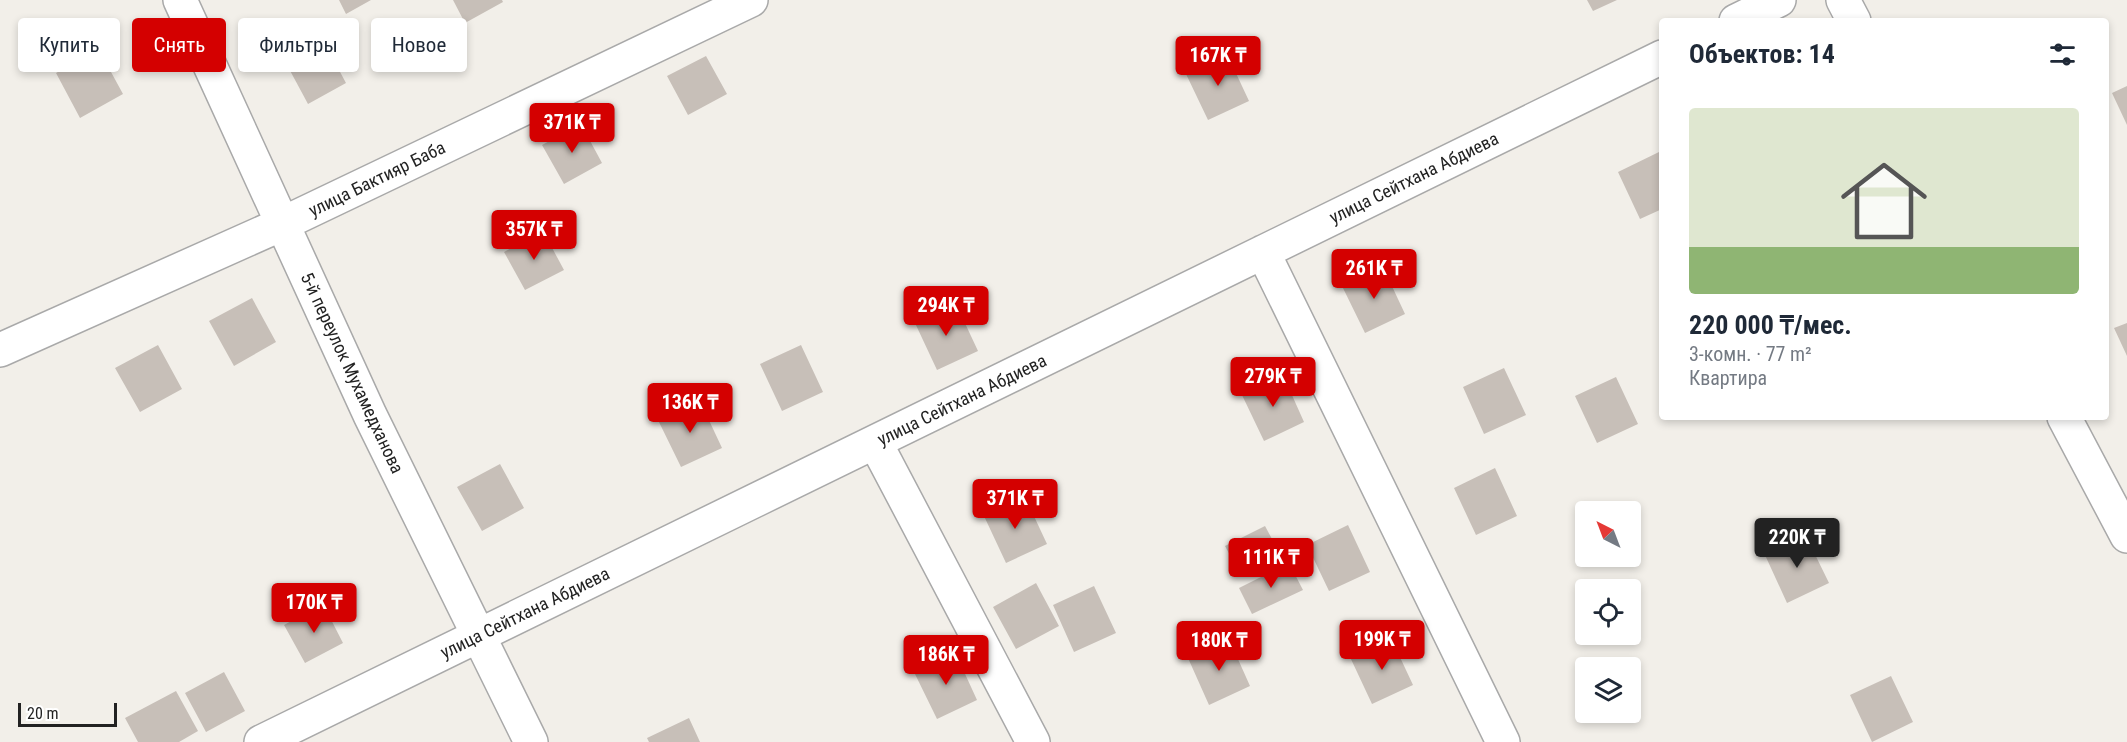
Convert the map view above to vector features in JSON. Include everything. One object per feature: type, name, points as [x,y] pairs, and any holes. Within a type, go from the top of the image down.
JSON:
[{"type":"street","name":"5-й переулок Мухамедханова","points":[[180,0],[370,415],[531,742]]},
{"type":"street","name":"улица Бактияр Баба","points":[[0,350],[282,224],[751,0]]},
{"type":"street","points":[[1742,18],[1779,0]]},
{"type":"street","points":[[1843,0],[1852,18]]},
{"type":"street","name":"улица Сейтхана Абдиева","points":[[261,742],[1659,58]]},
{"type":"street","points":[[1263,252],[1503,742]]},
{"type":"street","points":[[2066,420],[2127,536]]},
{"type":"street","points":[[875,442],[1033,742]]},
{"type":"building","points":[[339,0],[371,0],[346,14]]},
{"type":"building","points":[[453,0],[502,0],[503,2],[467,22],[467,18],[462,18]]},
{"type":"building","points":[[1587,0],[1617,0],[1593,11]]},
{"type":"building","points":[[1227,54],[1249,101],[1208,120],[1186,74]]},
{"type":"building","points":[[706,56],[727,94],[688,115],[667,76]]},
{"type":"building","points":[[111,72],[123,94],[80,118],[56,73]]},
{"type":"building","points":[[291,72],[340,72],[346,83],[308,104]]},
{"type":"building","points":[[2127,86],[2127,125],[2112,93]]},
{"type":"building","points":[[581,124],[602,163],[564,184],[542,145]]},
{"type":"building","points":[[1659,152],[1659,210],[1640,219],[1618,172]]},
{"type":"building","points":[[543,231],[564,270],[525,290],[504,252]]},
{"type":"building","points":[[1383,267],[1405,314],[1365,333],[1342,286]]},
{"type":"building","points":[[252,298],[276,342],[234,366],[209,321]]},
{"type":"building","points":[[956,304],[978,351],[937,370],[915,323]]},
{"type":"building","points":[[2127,323],[2127,356],[2114,328]]},
{"type":"building","points":[[158,345],[182,389],[140,412],[115,368]]},
{"type":"building","points":[[801,345],[823,392],[782,411],[760,364]]},
{"type":"building","points":[[1504,368],[1526,415],[1484,434],[1463,387]]},
{"type":"building","points":[[1283,375],[1304,422],[1264,441],[1242,395]]},
{"type":"building","points":[[1616,377],[1638,424],[1597,443],[1575,396]]},
{"type":"building","points":[[700,401],[722,448],[681,467],[658,420]]},
{"type":"building","points":[[500,464],[524,508],[482,531],[457,487]]},
{"type":"building","points":[[1495,468],[1517,516],[1476,535],[1454,488]]},
{"type":"building","points":[[1025,497],[1047,544],[1006,563],[984,516]]},
{"type":"building","points":[[1348,525],[1370,572],[1329,591],[1307,545]]},
{"type":"building","points":[[1265,526],[1279,552],[1239,572],[1225,546]]},
{"type":"building","points":[[1806,536],[1829,583],[1787,603],[1765,555]]},
{"type":"building","points":[[1289,563],[1303,590],[1252,614],[1239,588]]},
{"type":"building","points":[[1036,583],[1059,626],[1016,649],[993,607]]},
{"type":"building","points":[[1094,586],[1116,633],[1074,652],[1053,605]]},
{"type":"building","points":[[323,604],[343,643],[305,663],[284,625]]},
{"type":"building","points":[[1391,638],[1413,685],[1372,704],[1350,657]]},
{"type":"building","points":[[1229,639],[1250,686],[1209,705],[1188,658]]},
{"type":"building","points":[[955,652],[977,700],[937,719],[914,672]]},
{"type":"building","points":[[224,672],[245,711],[206,732],[185,693]]},
{"type":"building","points":[[1891,676],[1913,722],[1872,742],[1850,695]]},
{"type":"building","points":[[176,691],[198,731],[179,742],[138,742],[125,718]]},
{"type":"building","points":[[689,718],[700,742],[649,742],[647,738]]}]
